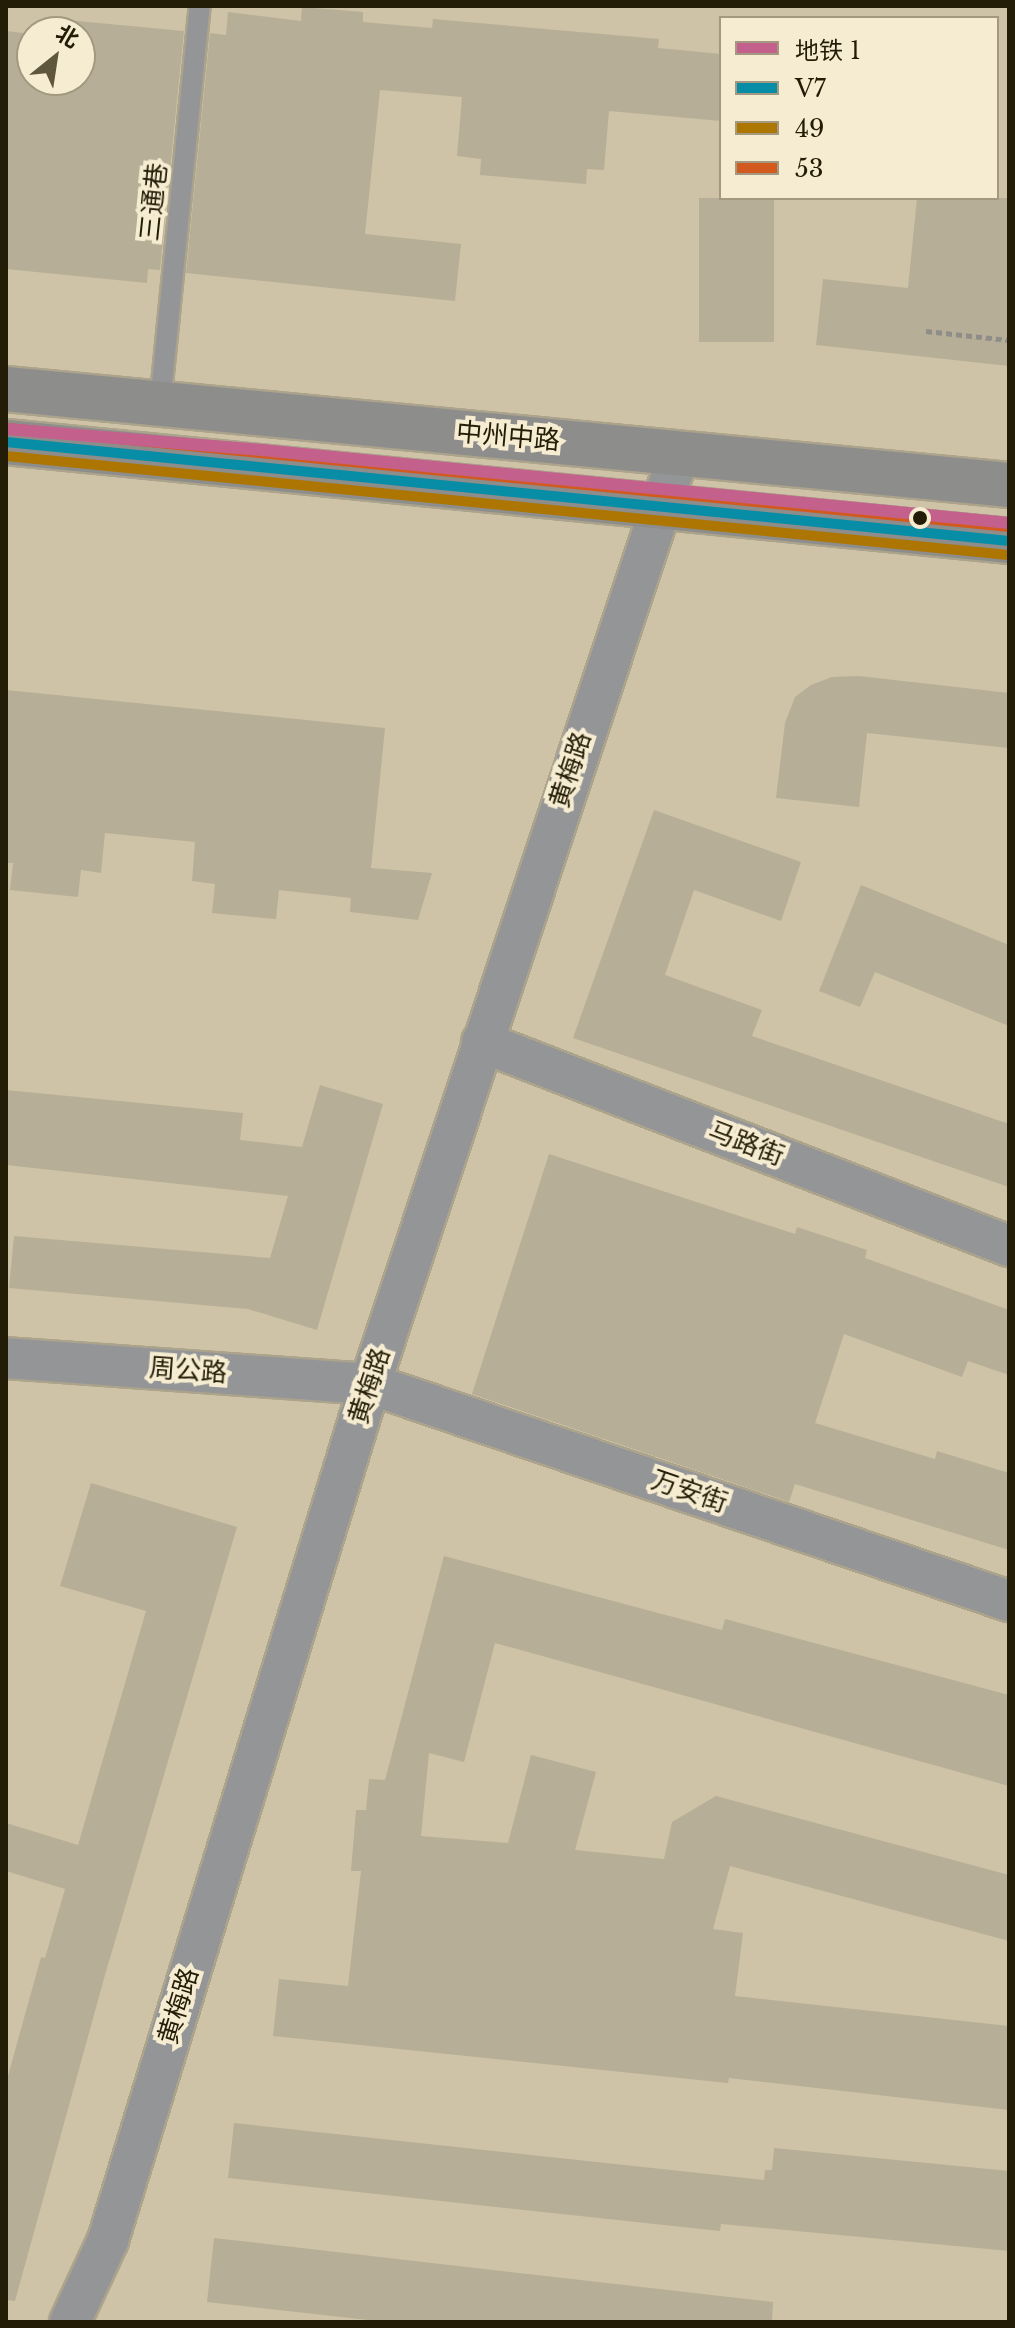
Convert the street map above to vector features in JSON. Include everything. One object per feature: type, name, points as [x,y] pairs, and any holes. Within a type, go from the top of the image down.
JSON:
[{"type":"main road","name":"中州中路","points":[[6,389],[1009,485]]},
{"type":"main road","name":"中州中路","points":[[6,442],[1009,541]]},
{"type":"street","name":"黄梅路","points":[[70,2322],[108,2240],[370,1384],[679,453]]},
{"type":"street","name":"马路街","points":[[482,1042],[1009,1246]]},
{"type":"street","name":"周公路","points":[[6,1358],[370,1384]]},
{"type":"street","name":"万安街","points":[[370,1384],[1009,1601]]},
{"type":"lane","name":"三通巷","points":[[160,404],[200,6]]},
{"type":"path","points":[[926,331],[1009,340]]},
{"type":"building","points":[[302,7],[363,12],[363,22],[432,28],[433,19],[659,39],[658,48],[719,54],[719,121],[609,111],[604,170],[587,169],[586,184],[480,175],[481,159],[457,156],[462,97],[380,90],[365,234],[461,244],[455,301],[186,273],[210,33],[226,35],[228,12],[301,21]]},
{"type":"building","points":[[96,23],[184,31],[160,270],[148,269],[147,283],[6,269],[6,31],[16,32],[16,96],[96,96]]},
{"type":"building","points":[[699,198],[774,200],[774,342],[699,342]]},
{"type":"building","points":[[1009,198],[1009,366],[816,345],[823,279],[908,288],[917,200]]},
{"type":"building","points":[[859,676],[1009,693],[1009,748],[867,733],[859,807],[776,798],[785,723],[795,697],[811,685],[832,677]]},
{"type":"building","points":[[6,690],[385,728],[371,868],[432,873],[418,920],[350,912],[351,898],[279,890],[276,919],[212,913],[215,884],[192,881],[195,842],[105,833],[101,873],[81,870],[78,897],[10,890],[13,863],[6,863]]},
{"type":"building","points":[[654,810],[801,862],[781,921],[694,890],[665,975],[762,1010],[752,1036],[1009,1124],[1009,1187],[573,1038]]},
{"type":"building","points":[[861,885],[1009,945],[1009,1026],[875,972],[860,1007],[819,991]]},
{"type":"building","points":[[320,1085],[383,1104],[317,1330],[248,1309],[9,1288],[14,1236],[270,1258],[288,1196],[6,1165],[6,1090],[243,1113],[240,1140],[302,1147]]},
{"type":"building","points":[[549,1154],[795,1234],[797,1227],[867,1250],[865,1258],[1009,1310],[1009,1375],[968,1361],[962,1377],[844,1334],[815,1423],[935,1459],[937,1451],[1009,1473],[1009,1550],[795,1484],[789,1502],[472,1394]]},
{"type":"building","points":[[91,1483],[237,1527],[105,1975],[15,2301],[6,2300],[6,2083],[41,1957],[45,1958],[65,1889],[6,1871],[6,1823],[78,1845],[146,1611],[60,1586]]},
{"type":"building","points":[[444,1556],[722,1630],[725,1619],[1009,1695],[1009,1786],[495,1643],[464,1762],[429,1753],[421,1836],[508,1843],[531,1755],[596,1772],[575,1850],[664,1859],[672,1822],[716,1796],[1009,1875],[1009,1941],[730,1866],[713,1929],[743,1933],[735,1996],[1009,2026],[1009,2110],[729,2078],[728,2083],[273,2036],[279,1979],[348,1986],[361,1871],[351,1871],[356,1810],[366,1810],[369,1779],[385,1780]]},
{"type":"building","points":[[234,2123],[764,2180],[765,2170],[772,2170],[774,2148],[1009,2171],[1009,2251],[721,2224],[720,2231],[228,2178]]},
{"type":"building","points":[[214,2238],[773,2302],[772,2322],[386,2322],[207,2302]]},
{"type":"metro line","name":"1","points":[[6,429],[262,450],[1009,523]]},
{"type":"transit line","name":"53","points":[[7,428],[1009,527]]},
{"type":"transit line","name":"V7","points":[[6,442],[1009,541]]},
{"type":"transit line","name":"49","points":[[6,456],[1008,555]]}]
